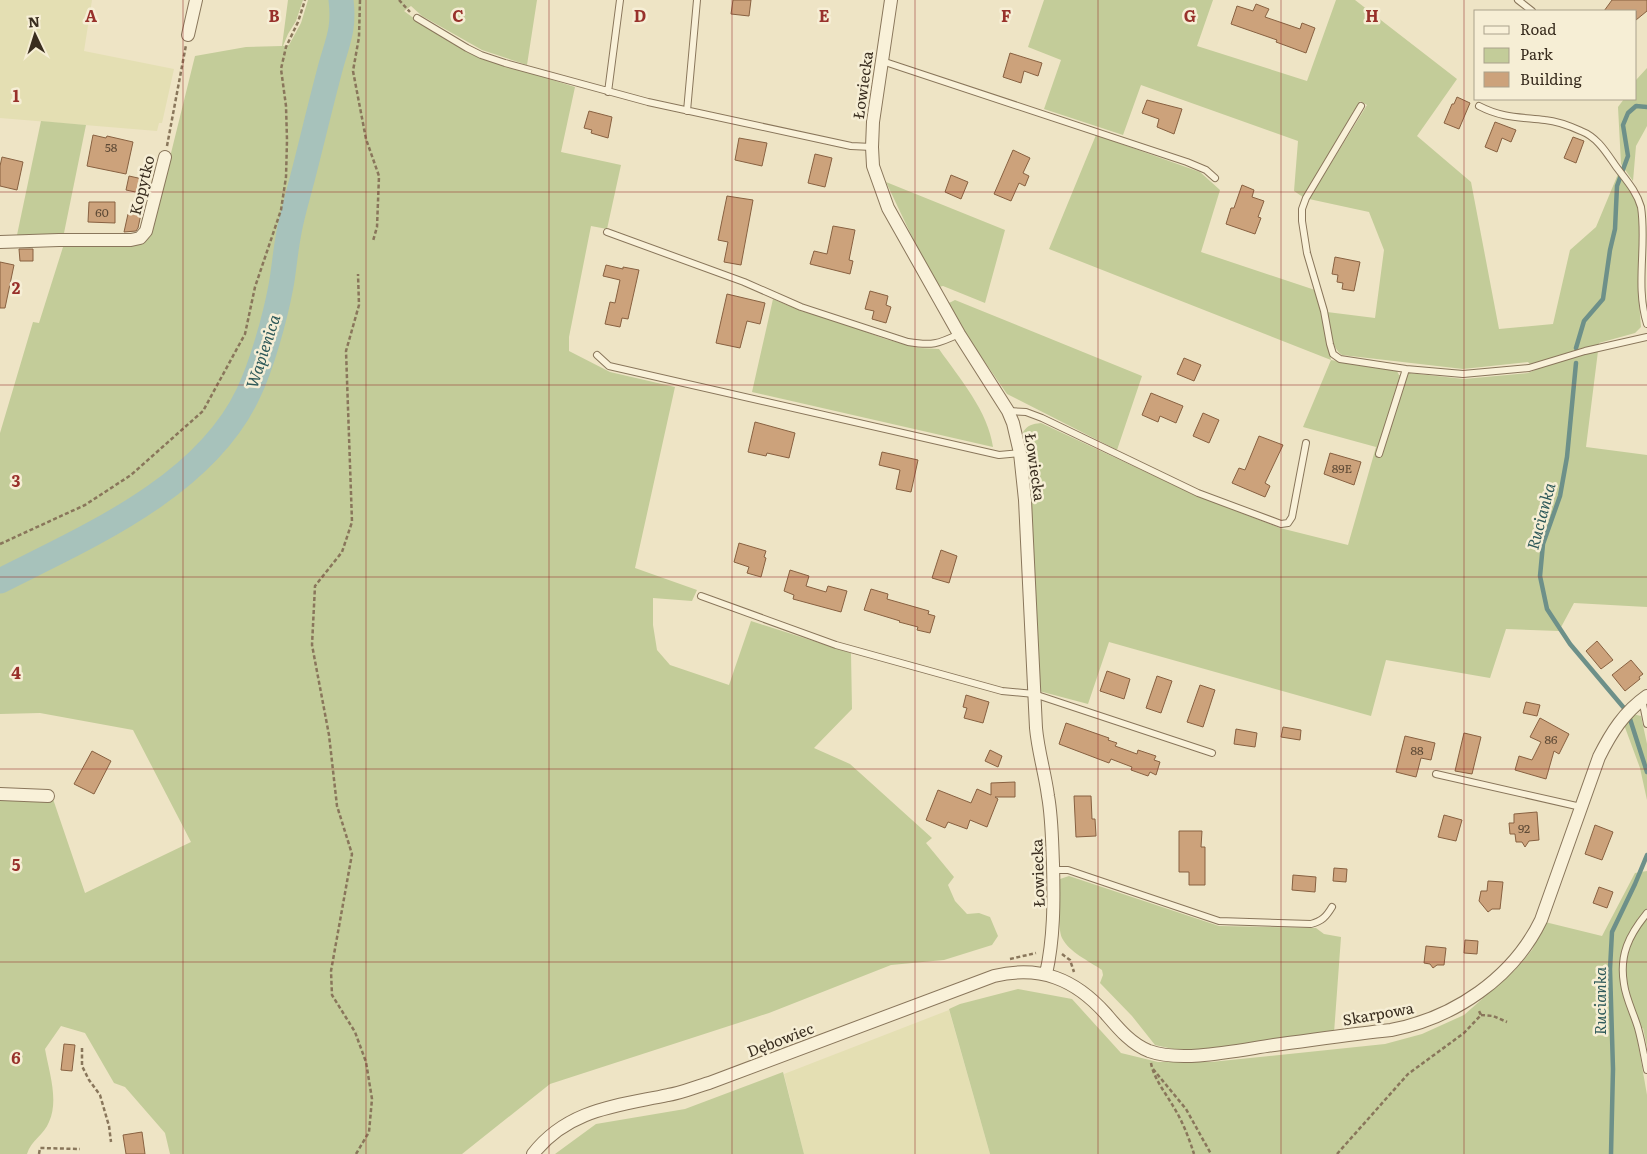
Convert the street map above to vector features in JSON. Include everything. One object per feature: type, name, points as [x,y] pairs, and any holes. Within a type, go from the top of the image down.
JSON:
[{"type":"street","points":[[188,34],[196,0]]},
{"type":"street","name":"Łowiecka","points":[[891,0],[873,122],[873,166],[888,208],[959,334],[1008,411],[1020,453],[1025,500],[1037,747],[1050,807],[1054,926],[1046,974]]},
{"type":"street","name":"Kopytko","points":[[0,242],[131,240],[140,238],[146,231],[165,157]]},
{"type":"street","name":"Skarpowa","points":[[1046,974],[1068,982],[1087,995],[1124,1034],[1149,1051],[1166,1054],[1211,1054],[1391,1030],[1413,1026],[1437,1017],[1472,997],[1509,966],[1523,952],[1533,938],[1599,758],[1620,720],[1645,698]]},
{"type":"street","points":[[0,794],[48,796]]},
{"type":"street","name":"Dębowiec","points":[[533,1154],[560,1128],[592,1112],[608,1107],[671,1095],[709,1083],[994,976],[1016,971],[1046,974]]},
{"type":"lane","points":[[608,92],[620,0]]},
{"type":"lane","points":[[687,111],[697,0]]},
{"type":"lane","points":[[1518,0],[1531,10]]},
{"type":"lane","points":[[417,18],[481,55],[608,92],[851,146],[872,147]]},
{"type":"lane","points":[[882,61],[1187,162],[1206,170],[1215,178]]},
{"type":"lane","points":[[1361,106],[1306,198],[1302,209],[1303,237],[1324,311],[1333,354],[1340,358],[1406,369],[1463,374],[1529,368],[1585,351],[1647,337]]},
{"type":"lane","points":[[1479,106],[1492,113],[1507,117],[1546,120],[1583,131],[1601,144],[1635,191],[1644,218],[1643,302],[1647,324]]},
{"type":"lane","points":[[607,232],[744,282],[802,307],[908,342],[920,344],[941,343],[959,334]]},
{"type":"lane","points":[[596,355],[609,366],[1000,455],[1020,453]]},
{"type":"lane","points":[[1379,454],[1406,369]]},
{"type":"lane","points":[[1008,411],[1026,412],[1042,418],[1198,493],[1281,524],[1288,523],[1292,517],[1306,443]]},
{"type":"lane","points":[[701,596],[836,644],[1002,690],[1034,694],[1212,753]]},
{"type":"lane","points":[[1645,698],[1647,724]]},
{"type":"lane","points":[[1436,774],[1581,807]]},
{"type":"lane","points":[[1053,870],[1068,870],[1219,921],[1311,924],[1326,917],[1332,907]]},
{"type":"lane","points":[[1647,913],[1634,928],[1626,947],[1623,964],[1624,985],[1638,1029],[1647,1070]]},
{"type":"path","points":[[0,544],[85,505],[131,475],[203,410],[245,334],[255,287],[281,210],[286,177],[287,140],[286,106],[281,68],[286,47],[298,22],[305,0]]},
{"type":"path","points":[[360,0],[359,37],[353,70],[366,139],[379,176],[377,226],[373,241]]},
{"type":"path","points":[[399,0],[417,18]]},
{"type":"path","name":"Kopytko","points":[[165,157],[188,34]]},
{"type":"path","points":[[356,1154],[368,1132],[372,1099],[366,1062],[355,1032],[332,995],[331,971],[352,854],[337,806],[329,735],[312,644],[315,586],[342,552],[352,522],[346,351],[359,305],[358,274]]},
{"type":"path","points":[[1472,997],[1481,1015]]},
{"type":"path","points":[[1337,1154],[1408,1074],[1464,1032],[1481,1015],[1493,1016],[1507,1022]]},
{"type":"path","points":[[82,1048],[82,1066],[100,1095],[109,1126],[111,1142]]},
{"type":"path","points":[[1149,1051],[1151,1067],[1174,1108],[1194,1154]]},
{"type":"path","points":[[1151,1067],[1186,1109],[1211,1154]]},
{"type":"path","points":[[39,1154],[40,1148],[80,1149]]},
{"type":"shaded area","points":[[0,0],[92,0],[84,51],[174,69],[162,123],[159,123],[157,131],[0,118]]},
{"type":"shaded area","points":[[949,1010],[990,1154],[804,1154],[784,1074]]},
{"type":"green space","points":[[288,0],[303,0],[296,21],[283,46],[289,45],[301,23],[308,0],[334,0],[334,26],[258,331],[239,389],[217,428],[171,470],[100,518],[0,572],[0,433],[33,322],[39,323],[63,247],[132,245],[143,241],[151,234],[195,56],[246,47],[282,46]]},
{"type":"green space","points":[[349,0],[537,0],[527,65],[482,50],[422,16],[411,6],[404,11],[442,37],[482,58],[575,87],[561,152],[621,165],[607,229],[591,226],[569,337],[569,351],[610,372],[675,387],[635,568],[697,590],[692,601],[653,598],[653,625],[657,650],[670,665],[729,685],[751,621],[851,653],[852,709],[814,748],[850,764],[932,838],[926,843],[954,877],[948,885],[955,901],[967,914],[979,913],[990,917],[998,936],[992,945],[944,960],[891,965],[769,1013],[550,1084],[462,1154],[170,1154],[165,1133],[125,1087],[114,1083],[85,1033],[61,1026],[45,1049],[53,1095],[52,1113],[47,1127],[31,1145],[27,1154],[0,1154],[0,797],[53,799],[85,893],[191,842],[133,730],[40,713],[0,714],[0,590],[59,562],[124,526],[190,477],[219,450],[238,426],[255,395],[273,349],[290,290],[296,236],[349,34],[351,15]]},
{"type":"green space","points":[[1044,0],[1213,0],[1197,46],[1307,81],[1336,0],[1355,0],[1457,79],[1417,136],[1471,182],[1499,329],[1553,324],[1570,250],[1596,227],[1618,174],[1629,187],[1638,207],[1642,238],[1638,289],[1641,327],[1635,333],[1599,343],[1586,447],[1647,455],[1647,607],[1574,603],[1559,631],[1506,629],[1490,678],[1386,660],[1371,716],[1109,642],[1088,704],[1039,691],[1026,456],[1023,432],[1029,426],[1041,423],[1195,495],[1280,528],[1348,545],[1376,447],[1303,427],[1331,360],[1397,371],[1399,375],[1406,376],[1409,373],[1464,379],[1528,373],[1535,370],[1528,362],[1463,369],[1342,355],[1335,347],[1327,312],[1375,318],[1384,250],[1369,212],[1309,199],[1367,105],[1360,101],[1303,197],[1294,191],[1298,141],[1141,85],[1123,135],[1044,109],[1061,60],[1028,47]]},
{"type":"green space","points":[[1647,68],[1647,126],[1636,146],[1633,181],[1621,164],[1618,107],[1623,100],[1637,100],[1637,79]]},
{"type":"green space","points":[[41,121],[86,125],[64,233],[62,235],[41,236],[17,235]]},
{"type":"green space","points":[[1096,135],[1200,172],[1220,190],[1201,252],[1315,290],[1322,312],[1331,360],[1049,249]]},
{"type":"green space","points":[[886,182],[1005,230],[985,303],[943,286],[939,287],[914,241]]},
{"type":"green space","points":[[773,299],[801,311],[831,319],[885,339],[919,348],[939,349],[979,408],[990,434],[993,447],[752,392]]},
{"type":"green space","points":[[955,300],[1142,376],[1117,450],[1007,394],[971,342],[949,303]]},
{"type":"green space","points":[[1632,714],[1641,716],[1647,744],[1647,800],[1640,768],[1623,722]]},
{"type":"green space","points":[[1647,871],[1647,1047],[1643,1028],[1636,1032],[1647,1095],[1647,1154],[990,1154],[949,1009],[960,1004],[1018,989],[1072,999],[1121,1053],[1158,1062],[1211,1062],[1385,1044],[1422,1034],[1464,1015],[1515,970],[1532,950],[1545,922],[1602,936],[1635,873]]},
{"type":"green space","points":[[1069,876],[1219,926],[1316,928],[1324,934],[1341,937],[1334,1033],[1207,1049],[1173,1049],[1155,1045],[1132,1016],[1100,983],[1103,975],[1102,970],[1069,948],[1062,938],[1059,918],[1060,879]]},
{"type":"green space","points":[[783,1072],[804,1154],[555,1154],[596,1124],[685,1109]]},
{"type":"building","points":[[733,0],[751,0],[749,16],[731,14]]},
{"type":"building","points":[[1612,0],[1647,0],[1647,11],[1637,19],[1637,10],[1605,10]]},
{"type":"building","points":[[1256,4],[1269,9],[1265,17],[1300,29],[1302,23],[1315,28],[1306,53],[1276,42],[1277,40],[1231,24],[1237,6],[1253,11]]},
{"type":"building","points":[[1010,53],[1042,63],[1038,76],[1024,71],[1021,83],[1003,77]]},
{"type":"building","points":[[1457,97],[1470,103],[1459,129],[1444,123]]},
{"type":"building","points":[[1147,100],[1182,109],[1174,134],[1157,127],[1159,119],[1142,113]]},
{"type":"building","points":[[589,111],[612,117],[608,138],[591,133],[592,130],[584,128]]},
{"type":"building","points":[[1495,122],[1516,130],[1511,142],[1502,138],[1497,152],[1485,147]]},
{"type":"building","points":[[93,135],[133,142],[126,174],[87,166]]},
{"type":"building","points":[[1573,137],[1584,141],[1576,163],[1564,158]]},
{"type":"building","points":[[739,138],[767,143],[762,166],[735,160]]},
{"type":"building","points":[[1013,150],[1030,158],[1023,173],[1029,176],[1025,186],[1019,183],[1011,201],[994,194]]},
{"type":"building","points":[[815,154],[832,158],[825,187],[808,183]]},
{"type":"building","points":[[2,157],[23,162],[17,190],[0,186]]},
{"type":"building","points":[[951,175],[968,182],[961,199],[945,192]]},
{"type":"building","points":[[129,176],[147,180],[145,194],[126,190]]},
{"type":"building","points":[[1242,185],[1254,190],[1252,197],[1264,201],[1258,217],[1261,218],[1255,234],[1226,224]]},
{"type":"building","points":[[727,196],[753,200],[741,265],[724,262],[728,242],[718,240]]},
{"type":"building","points":[[89,202],[115,202],[115,223],[88,222]]},
{"type":"building","points":[[128,214],[141,214],[136,231],[124,232]]},
{"type":"building","points":[[833,226],[855,230],[849,260],[853,261],[850,274],[810,264],[814,251],[827,254]]},
{"type":"building","points":[[19,249],[33,249],[33,261],[20,261]]},
{"type":"building","points":[[1335,257],[1360,262],[1354,291],[1342,289],[1343,283],[1337,282],[1338,275],[1332,274]]},
{"type":"building","points":[[0,262],[14,265],[5,308],[0,308]]},
{"type":"building","points":[[606,265],[639,270],[628,319],[622,318],[620,327],[605,324],[610,302],[615,303],[620,280],[603,276]]},
{"type":"building","points":[[870,291],[888,296],[886,305],[891,307],[886,323],[872,319],[874,311],[865,309]]},
{"type":"building","points":[[727,294],[765,303],[760,324],[747,321],[740,348],[716,343]]},
{"type":"building","points":[[1184,358],[1201,365],[1194,381],[1177,374]]},
{"type":"building","points":[[1151,393],[1183,406],[1176,423],[1160,416],[1158,422],[1142,415]]},
{"type":"building","points":[[1203,413],[1219,420],[1209,443],[1193,436]]},
{"type":"building","points":[[755,422],[795,433],[789,458],[767,453],[766,456],[748,452]]},
{"type":"building","points":[[1259,436],[1283,445],[1265,483],[1270,486],[1265,497],[1232,483],[1239,468],[1245,470]]},
{"type":"building","points":[[882,452],[918,460],[911,492],[896,489],[900,470],[879,465]]},
{"type":"building","points":[[1330,453],[1361,462],[1354,485],[1324,474]]},
{"type":"building","points":[[739,543],[766,551],[761,577],[747,573],[749,567],[734,562]]},
{"type":"building","points":[[941,550],[957,556],[949,583],[932,578]]},
{"type":"building","points":[[790,570],[809,576],[806,586],[826,592],[828,586],[847,591],[841,612],[793,599],[794,595],[784,591]]},
{"type":"building","points":[[871,589],[888,594],[887,599],[929,611],[928,614],[935,616],[930,633],[917,630],[918,627],[864,610]]},
{"type":"building","points":[[1597,641],[1613,660],[1601,669],[1586,651]]},
{"type":"building","points":[[1631,660],[1643,674],[1639,677],[1640,679],[1625,691],[1612,675]]},
{"type":"building","points":[[1107,671],[1130,679],[1124,699],[1100,691]]},
{"type":"building","points":[[1157,676],[1172,681],[1161,713],[1146,708]]},
{"type":"building","points":[[1200,685],[1215,690],[1203,727],[1187,722]]},
{"type":"building","points":[[966,695],[989,702],[983,723],[964,718],[967,708],[963,707]]},
{"type":"building","points":[[1526,702],[1540,705],[1537,716],[1523,713]]},
{"type":"building","points":[[1540,718],[1569,734],[1559,754],[1554,751],[1546,779],[1515,770],[1519,756],[1532,760],[1541,742],[1530,737]]},
{"type":"building","points":[[1066,723],[1109,738],[1108,740],[1117,743],[1115,746],[1137,754],[1138,750],[1156,756],[1154,760],[1160,762],[1156,775],[1150,772],[1148,776],[1131,770],[1132,767],[1111,759],[1109,763],[1059,744]]},
{"type":"building","points":[[1283,727],[1301,730],[1300,740],[1281,737]]},
{"type":"building","points":[[1236,729],[1257,733],[1255,747],[1234,744]]},
{"type":"building","points":[[1464,733],[1481,737],[1472,774],[1455,771]]},
{"type":"building","points":[[1405,736],[1435,743],[1431,760],[1421,758],[1416,777],[1396,772]]},
{"type":"building","points":[[990,750],[1002,756],[998,767],[985,761]]},
{"type":"building","points":[[92,751],[111,761],[94,794],[74,784]]},
{"type":"building","points":[[1015,782],[1015,797],[995,797],[998,799],[987,827],[970,820],[967,829],[948,822],[945,828],[926,820],[938,790],[971,803],[977,789],[991,795],[991,783]]},
{"type":"building","points":[[1074,796],[1091,796],[1092,819],[1095,819],[1096,836],[1076,837]]},
{"type":"building","points":[[1537,812],[1539,840],[1529,841],[1525,847],[1522,842],[1516,842],[1515,834],[1510,834],[1509,823],[1514,823],[1514,814]]},
{"type":"building","points":[[1444,815],[1462,820],[1456,841],[1438,837]]},
{"type":"building","points":[[1595,825],[1613,832],[1602,860],[1585,854]]},
{"type":"building","points":[[1179,831],[1202,831],[1201,847],[1205,847],[1205,885],[1189,885],[1189,872],[1179,872]]},
{"type":"building","points":[[1334,868],[1347,869],[1346,882],[1333,881]]},
{"type":"building","points":[[1293,875],[1316,877],[1315,892],[1292,890]]},
{"type":"building","points":[[1488,881],[1503,882],[1500,909],[1492,909],[1488,912],[1479,901],[1481,891],[1487,891]]},
{"type":"building","points":[[1599,887],[1613,892],[1607,908],[1593,903]]},
{"type":"building","points":[[1465,940],[1478,941],[1477,954],[1464,953]]},
{"type":"building","points":[[1426,946],[1446,948],[1444,965],[1437,965],[1433,968],[1430,964],[1424,963]]},
{"type":"building","points":[[64,1044],[75,1045],[72,1071],[61,1070]]},
{"type":"building","points":[[142,1132],[145,1154],[126,1154],[123,1135]]},
{"type":"waterway","name":"Wapienica","points":[[0,581],[105,527],[140,506],[173,482],[203,456],[228,427],[248,394],[263,356],[275,312],[291,222],[341,30],[341,0]]},
{"type":"waterway","name":"Rucianka","points":[[1576,348],[1584,321],[1603,299],[1615,229],[1617,186],[1628,156],[1623,125],[1628,113],[1636,106],[1647,107]]},
{"type":"waterway","name":"Rucianka","points":[[1576,363],[1567,457],[1560,496],[1543,544],[1540,576],[1547,609],[1570,644],[1624,708]]},
{"type":"waterway","name":"Rucianka","points":[[1630,719],[1647,772]]},
{"type":"waterway","name":"Rucianka","points":[[1611,1154],[1613,1069],[1610,969],[1612,932],[1647,855]]}]
